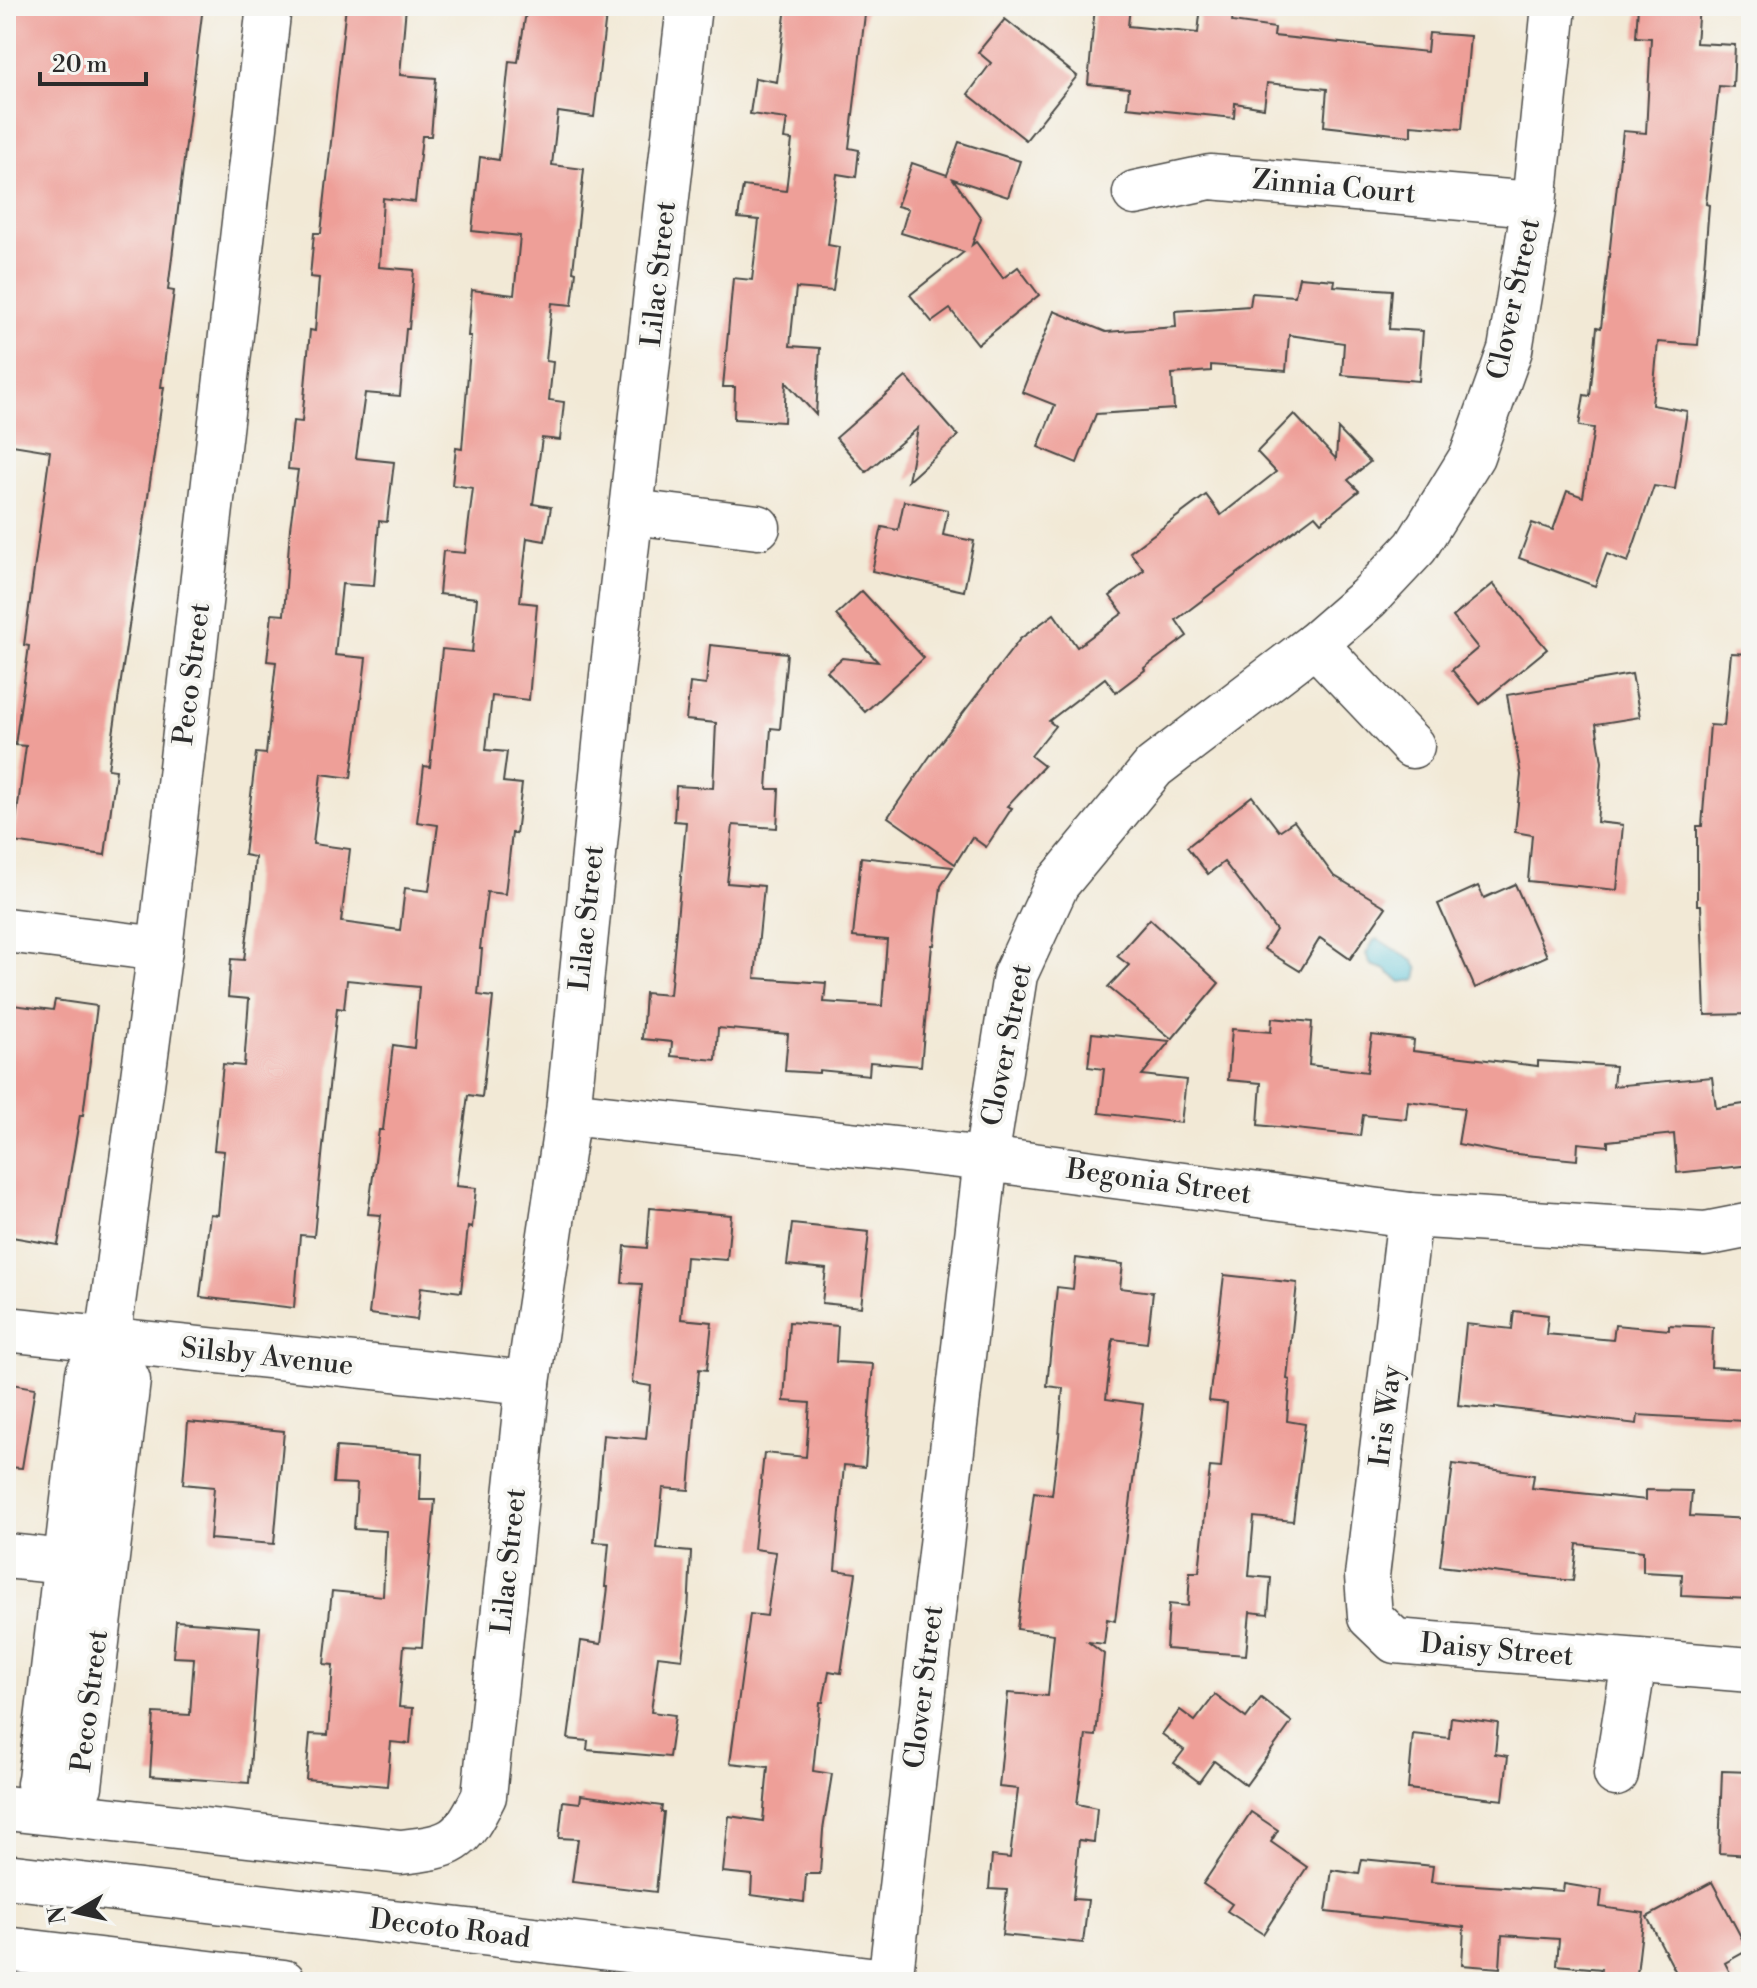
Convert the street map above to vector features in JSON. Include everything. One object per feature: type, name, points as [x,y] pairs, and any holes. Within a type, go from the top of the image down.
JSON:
[{"type":"street","name":"Peco Street","points":[[108,1341],[128,1380],[80,1786],[56,1813],[39,1784],[88,1373],[108,1341],[160,949],[269,6]]},
{"type":"street","name":"Lilac Street","points":[[56,1813],[401,1852],[444,1847],[469,1826],[484,1796],[528,1383],[568,1113],[612,675],[689,6]]},
{"type":"street","name":"Clover Street","points":[[891,1982],[986,1159],[1015,975],[1057,884],[1154,767],[1315,644],[1368,598],[1416,547],[1472,456],[1510,350],[1534,204],[1554,6]]},
{"type":"street","name":"Zinnia Court","points":[[1135,193],[1210,177],[1534,204]]},
{"type":"street","points":[[632,512],[758,527]]},
{"type":"street","points":[[1315,644],[1412,746]]},
{"type":"street","points":[[6,930],[160,949]]},
{"type":"street","name":"Begonia Street","points":[[568,1113],[986,1159],[1410,1215],[1705,1234],[1751,1225]]},
{"type":"street","name":"Iris Way","points":[[1370,1617],[1367,1576],[1410,1215]]},
{"type":"street","name":"Silsby Avenue","points":[[6,1329],[528,1383]]},
{"type":"street","points":[[6,1556],[66,1562]]},
{"type":"street","name":"Daisy Street","points":[[1370,1617],[1395,1641],[1751,1670]]},
{"type":"street","points":[[1616,1774],[1634,1662]]},
{"type":"street","points":[[6,1808],[56,1813]]},
{"type":"street","name":"Decoto Road","points":[[6,1876],[891,1982]]},
{"type":"street","points":[[6,1949],[284,1982]]},
{"type":"water","points":[[1378,939],[1413,961],[1418,969],[1416,980],[1401,982],[1384,969],[1371,965],[1366,954],[1374,940]]},
{"type":"building","points":[[6,6],[203,6],[168,290],[174,291],[161,387],[164,387],[108,769],[116,770],[105,855],[13,842],[26,746],[15,745],[29,646],[24,645],[50,451],[6,444]]},
{"type":"building","points":[[346,6],[406,6],[400,75],[436,78],[431,136],[422,136],[415,202],[383,198],[379,267],[414,270],[409,329],[406,329],[400,396],[365,393],[356,458],[394,462],[387,522],[379,521],[374,586],[342,584],[335,655],[366,658],[351,778],[321,774],[313,844],[350,849],[341,922],[400,930],[405,888],[429,891],[438,825],[417,822],[424,766],[430,767],[442,649],[472,652],[477,598],[439,594],[443,551],[465,553],[473,488],[452,485],[456,448],[462,449],[472,290],[514,295],[520,236],[472,231],[480,157],[499,160],[509,61],[518,62],[527,6],[607,6],[594,117],[558,112],[552,165],[584,169],[572,305],[552,303],[546,361],[553,362],[549,400],[564,402],[560,440],[542,438],[533,504],[551,507],[545,541],[527,538],[520,602],[537,604],[529,700],[492,696],[486,750],[507,752],[503,782],[522,784],[505,894],[487,892],[480,949],[478,995],[493,997],[482,1097],[468,1095],[456,1186],[476,1188],[472,1228],[468,1227],[461,1292],[421,1287],[417,1320],[369,1314],[381,1215],[368,1214],[379,1130],[383,1130],[393,1045],[414,1048],[419,987],[347,980],[344,1009],[337,1008],[314,1236],[300,1235],[294,1308],[200,1297],[210,1214],[218,1215],[224,1151],[214,1150],[223,1064],[244,1066],[249,999],[228,997],[231,959],[244,960],[252,897],[255,857],[244,855],[256,753],[266,754],[276,662],[267,661],[272,614],[284,615],[298,470],[288,469],[293,421],[302,422],[310,330],[315,331],[319,278],[310,277],[314,233],[321,233]]},
{"type":"building","points":[[786,6],[866,6],[849,148],[859,150],[856,177],[837,174],[828,245],[839,247],[833,291],[796,288],[790,346],[820,348],[816,415],[786,382],[784,422],[734,419],[735,387],[723,387],[733,278],[752,280],[759,220],[738,218],[743,186],[786,191],[792,140],[784,139],[787,119],[750,114],[755,78],[777,82]]},
{"type":"building","points":[[1095,6],[1130,6],[1128,26],[1198,33],[1201,6],[1234,6],[1232,22],[1275,28],[1274,36],[1427,52],[1429,33],[1470,36],[1462,129],[1411,125],[1411,136],[1324,126],[1327,89],[1267,83],[1264,108],[1235,103],[1234,118],[1127,107],[1129,88],[1088,84]]},
{"type":"building","points":[[1638,6],[1699,6],[1696,43],[1735,45],[1733,87],[1719,86],[1706,204],[1709,205],[1698,345],[1658,342],[1652,405],[1687,411],[1675,489],[1654,486],[1628,562],[1607,554],[1595,586],[1519,558],[1532,523],[1553,530],[1567,491],[1583,497],[1594,428],[1579,426],[1584,395],[1590,396],[1597,327],[1601,328],[1623,131],[1646,133],[1651,38],[1636,37]]},
{"type":"building","points":[[1005,19],[1077,76],[1026,140],[968,94],[991,63],[978,52]]},
{"type":"building","points":[[959,142],[1020,161],[1008,197],[953,179],[981,218],[972,245],[976,242],[1003,278],[1018,267],[1039,295],[978,344],[950,309],[932,322],[910,295],[964,252],[901,233],[908,209],[897,206],[912,163],[947,175]]},
{"type":"building","points":[[1299,277],[1335,280],[1334,286],[1392,290],[1389,329],[1423,331],[1419,381],[1342,375],[1344,343],[1289,335],[1286,371],[1211,365],[1211,371],[1172,374],[1174,409],[1096,414],[1077,463],[1038,447],[1055,405],[1022,392],[1054,311],[1106,332],[1176,327],[1175,311],[1250,306],[1252,293],[1295,296]]},
{"type":"building","points":[[906,377],[958,436],[908,481],[918,428],[866,472],[836,438]]},
{"type":"building","points":[[1294,414],[1336,459],[1338,429],[1370,462],[1348,480],[1359,491],[1321,522],[1315,515],[1176,620],[1187,636],[1116,692],[1105,678],[1049,721],[1055,726],[1031,756],[1044,766],[1007,806],[1012,808],[986,847],[972,837],[955,864],[888,817],[930,756],[1020,639],[1054,614],[1077,647],[1123,613],[1110,596],[1144,570],[1130,552],[1206,495],[1221,515],[1276,472],[1257,452]]},
{"type":"building","points":[[904,501],[948,510],[943,535],[974,541],[964,591],[872,571],[882,527],[898,530]]},
{"type":"building","points":[[1493,584],[1547,649],[1480,704],[1452,670],[1478,648],[1453,617]]},
{"type":"building","points":[[862,591],[924,658],[865,712],[827,671],[842,658],[878,662],[836,615]]},
{"type":"building","points":[[710,645],[787,653],[780,729],[771,728],[767,789],[779,789],[777,828],[733,825],[727,883],[764,886],[755,978],[826,983],[824,1002],[882,1006],[887,940],[853,937],[861,857],[953,867],[941,886],[932,945],[921,1066],[870,1062],[869,1075],[819,1070],[819,1073],[785,1071],[788,1034],[718,1028],[716,1060],[671,1056],[672,1042],[642,1039],[645,993],[670,995],[686,822],[674,821],[676,786],[713,788],[716,723],[686,720],[690,683],[706,685]]},
{"type":"building","points":[[1731,653],[1751,654],[1751,1014],[1705,1015],[1701,905],[1697,905],[1697,826],[1702,826],[1710,725],[1724,726]]},
{"type":"building","points":[[1632,674],[1640,717],[1596,724],[1602,762],[1597,822],[1623,825],[1617,890],[1528,881],[1532,835],[1515,832],[1521,775],[1507,695]]},
{"type":"building","points":[[1252,796],[1279,831],[1294,821],[1333,875],[1386,907],[1350,959],[1320,938],[1300,971],[1264,949],[1276,930],[1224,862],[1208,874],[1187,847]]},
{"type":"building","points":[[1515,884],[1547,956],[1475,988],[1438,904],[1478,886],[1484,898]]},
{"type":"building","points":[[1150,919],[1219,983],[1172,1039],[1108,987],[1129,965],[1117,956]]},
{"type":"building","points":[[55,1000],[97,1006],[83,1115],[80,1115],[58,1245],[6,1236],[6,1062],[13,1005],[53,1010]]},
{"type":"building","points":[[1272,1018],[1312,1022],[1309,1065],[1367,1072],[1372,1035],[1414,1040],[1413,1051],[1538,1066],[1538,1061],[1615,1066],[1613,1086],[1712,1077],[1716,1108],[1751,1103],[1751,1165],[1677,1173],[1674,1134],[1608,1141],[1608,1146],[1578,1143],[1577,1160],[1506,1153],[1458,1144],[1464,1108],[1408,1101],[1406,1119],[1363,1115],[1360,1136],[1258,1125],[1261,1083],[1228,1080],[1232,1029],[1271,1032]]},
{"type":"building","points":[[1092,1033],[1170,1041],[1142,1075],[1186,1080],[1181,1123],[1099,1113],[1104,1069],[1088,1067]]},
{"type":"building","points":[[650,1208],[731,1215],[727,1260],[686,1257],[681,1319],[712,1322],[707,1370],[699,1369],[689,1490],[663,1488],[657,1549],[691,1552],[682,1659],[658,1656],[651,1712],[675,1715],[669,1757],[587,1750],[588,1741],[568,1739],[581,1641],[601,1644],[608,1587],[605,1587],[609,1543],[594,1542],[603,1435],[646,1439],[651,1386],[632,1383],[642,1284],[622,1283],[625,1246],[647,1248]]},
{"type":"building","points":[[792,1224],[869,1232],[861,1307],[822,1303],[826,1269],[787,1265]]},
{"type":"building","points":[[1076,1258],[1123,1264],[1120,1288],[1153,1292],[1147,1343],[1113,1339],[1106,1399],[1143,1404],[1115,1621],[1107,1619],[1104,1644],[1088,1642],[1104,1654],[1096,1736],[1086,1735],[1077,1804],[1097,1808],[1094,1842],[1079,1840],[1073,1899],[1088,1900],[1083,1943],[1002,1935],[1007,1890],[989,1889],[992,1856],[1010,1858],[1018,1789],[999,1787],[1008,1693],[1048,1696],[1054,1634],[1017,1629],[1034,1492],[1052,1495],[1059,1436],[1063,1388],[1047,1386],[1057,1287],[1073,1289]]},
{"type":"building","points":[[1224,1275],[1297,1283],[1287,1379],[1290,1380],[1287,1421],[1305,1424],[1293,1521],[1254,1517],[1249,1576],[1271,1578],[1268,1614],[1250,1612],[1246,1655],[1166,1649],[1169,1604],[1188,1606],[1190,1572],[1199,1572],[1210,1467],[1221,1468],[1227,1403],[1209,1401]]},
{"type":"building","points":[[1514,1311],[1548,1315],[1546,1334],[1613,1340],[1615,1325],[1669,1330],[1669,1325],[1713,1327],[1711,1367],[1747,1369],[1744,1421],[1638,1415],[1637,1424],[1458,1405],[1466,1324],[1512,1329]]},
{"type":"building","points":[[789,1322],[838,1326],[836,1362],[873,1364],[865,1467],[844,1465],[835,1570],[856,1573],[841,1673],[829,1671],[823,1702],[820,1702],[813,1771],[832,1774],[820,1874],[806,1874],[804,1902],[751,1895],[752,1875],[723,1872],[729,1816],[763,1821],[768,1767],[730,1763],[750,1614],[767,1616],[776,1552],[754,1549],[764,1453],[806,1457],[810,1403],[784,1401]]},
{"type":"building","points":[[6,1383],[35,1388],[22,1468],[6,1467]]},
{"type":"building","points":[[188,1422],[284,1431],[274,1544],[210,1539],[214,1487],[183,1484]]},
{"type":"building","points":[[336,1447],[422,1453],[420,1500],[435,1500],[422,1647],[404,1646],[399,1707],[413,1708],[410,1744],[391,1742],[387,1786],[306,1779],[310,1734],[328,1735],[333,1665],[324,1664],[332,1591],[383,1596],[386,1531],[354,1529],[357,1484],[333,1483]]},
{"type":"building","points":[[1453,1464],[1534,1475],[1532,1488],[1646,1500],[1646,1490],[1692,1491],[1690,1516],[1751,1519],[1751,1599],[1681,1596],[1682,1574],[1643,1572],[1643,1551],[1577,1544],[1573,1581],[1440,1566]]},
{"type":"building","points":[[176,1621],[260,1627],[249,1783],[150,1776],[154,1713],[190,1715],[194,1658],[173,1657]]},
{"type":"building","points":[[1215,1695],[1246,1718],[1261,1698],[1292,1722],[1246,1785],[1214,1761],[1199,1782],[1174,1763],[1184,1750],[1162,1734],[1180,1710],[1195,1721]]},
{"type":"building","points":[[1451,1717],[1498,1723],[1495,1754],[1508,1756],[1503,1800],[1408,1789],[1413,1734],[1449,1738]]},
{"type":"building","points":[[1722,1771],[1751,1772],[1751,1855],[1719,1853]]},
{"type":"building","points":[[581,1795],[662,1806],[661,1812],[664,1812],[656,1892],[572,1882],[578,1839],[559,1838],[563,1801],[580,1803]]},
{"type":"building","points":[[1251,1812],[1278,1830],[1271,1842],[1307,1867],[1263,1934],[1227,1911],[1232,1904],[1203,1884]]},
{"type":"building","points":[[1362,1859],[1433,1866],[1431,1882],[1563,1891],[1564,1884],[1602,1890],[1600,1907],[1644,1913],[1636,1982],[1599,1982],[1601,1969],[1557,1965],[1559,1939],[1502,1935],[1500,1968],[1462,1965],[1464,1927],[1326,1912],[1332,1870],[1359,1874]]},
{"type":"building","points":[[1712,1882],[1748,1950],[1725,1963],[1735,1982],[1681,1982],[1647,1917]]}]
